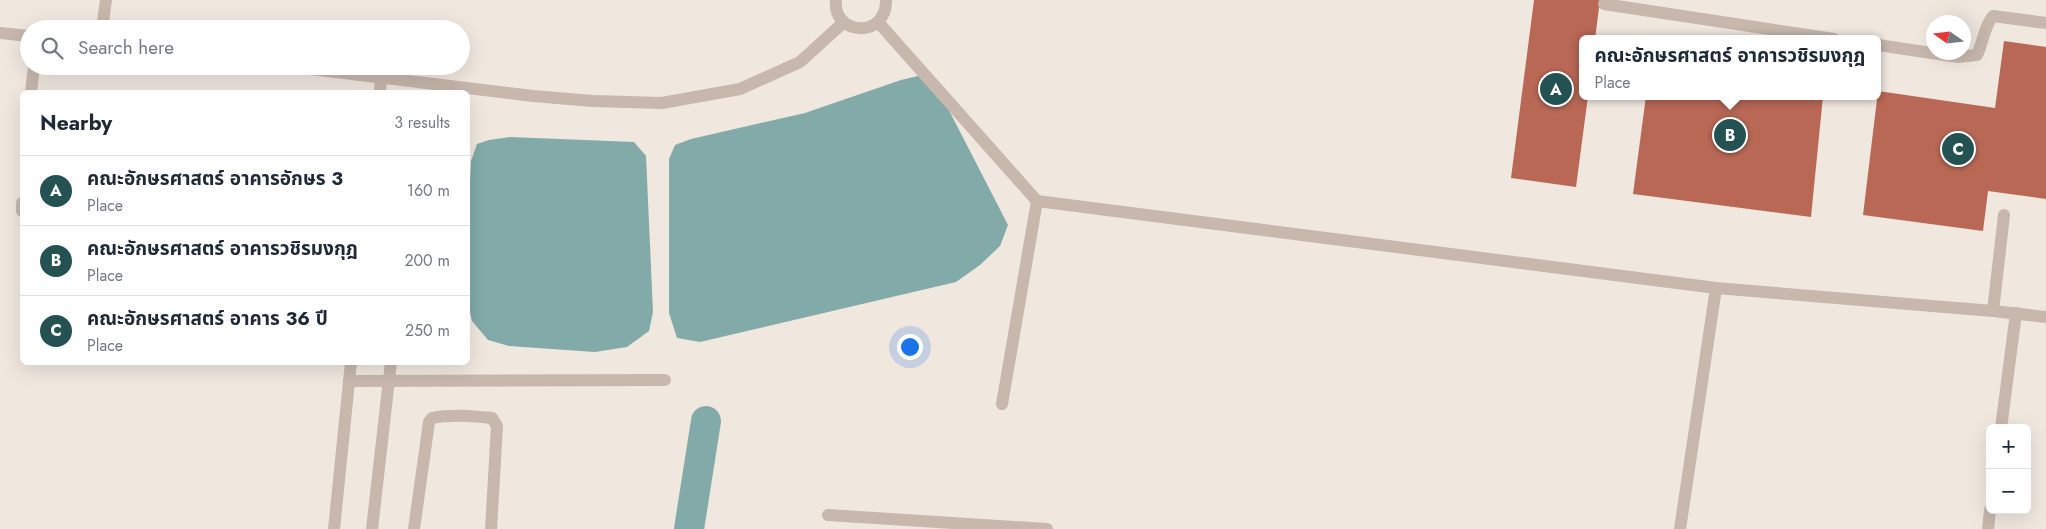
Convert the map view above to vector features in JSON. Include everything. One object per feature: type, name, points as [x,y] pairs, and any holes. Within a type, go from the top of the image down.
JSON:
[{"type":"street","points":[[103,20],[106,0]]},
{"type":"street","points":[[836,0],[839,15],[844,22],[851,27],[860,29],[870,27],[878,22],[883,15],[886,0]]},
{"type":"street","points":[[1604,4],[1808,35]]},
{"type":"street","points":[[1881,45],[1958,58],[1977,54],[1982,45],[1988,21],[1992,16],[2046,23]]},
{"type":"street","points":[[470,92],[593,101],[662,103],[740,89],[800,62],[844,22]]},
{"type":"street","points":[[878,22],[1037,201],[1716,288],[1993,310],[2046,317]]},
{"type":"street","points":[[0,33],[20,35]]},
{"type":"street","points":[[31,90],[33,75]]},
{"type":"street","points":[[357,75],[381,78],[420,88],[447,90]]},
{"type":"street","points":[[380,90],[381,78]]},
{"type":"street","points":[[1002,404],[1037,201]]},
{"type":"street","points":[[1993,310],[2004,215]]},
{"type":"street","points":[[1680,529],[1716,288]]},
{"type":"street","points":[[2002,424],[2016,313]]},
{"type":"street","points":[[334,529],[351,365]]},
{"type":"street","points":[[372,529],[391,365]]},
{"type":"street","points":[[349,381],[665,380]]},
{"type":"street","points":[[414,529],[429,422],[432,418],[439,416],[472,416],[492,418],[497,426],[491,529]]},
{"type":"street","points":[[1988,529],[1990,514]]},
{"type":"street","points":[[828,515],[937,525],[1047,529]]},
{"type":"water","points":[[922,75],[937,87],[1008,225],[1000,246],[980,265],[956,282],[700,342],[677,338],[669,313],[669,159],[675,145],[691,139],[805,113],[901,80]]},
{"type":"water","points":[[510,137],[634,142],[646,156],[653,312],[649,331],[627,347],[595,352],[509,346],[488,340],[472,321],[470,312],[471,161],[477,144]]},
{"type":"building","points":[[1534,0],[1600,0],[1596,35],[1579,35],[1579,100],[1587,100],[1576,187],[1511,178]]},
{"type":"building","points":[[2004,41],[2046,47],[2046,199],[1988,191],[1983,231],[1863,215],[1877,100],[1881,100],[1881,91],[1995,108]]},
{"type":"building","points":[[1645,100],[1823,100],[1811,217],[1633,194]]},
{"type":"waterway","points":[[689,529],[706,421]]},
{"type":"place","name":"คณะอักษรศาสตร์ อาคารอักษร 3","points":[[1556,89]]},
{"type":"place","name":"คณะอักษรศาสตร์ อาคารวชิรมงกุฎ","points":[[1730,135]]},
{"type":"place","name":"คณะอักษรศาสตร์ อาคาร 36 ปี","points":[[1958,149]]}]
